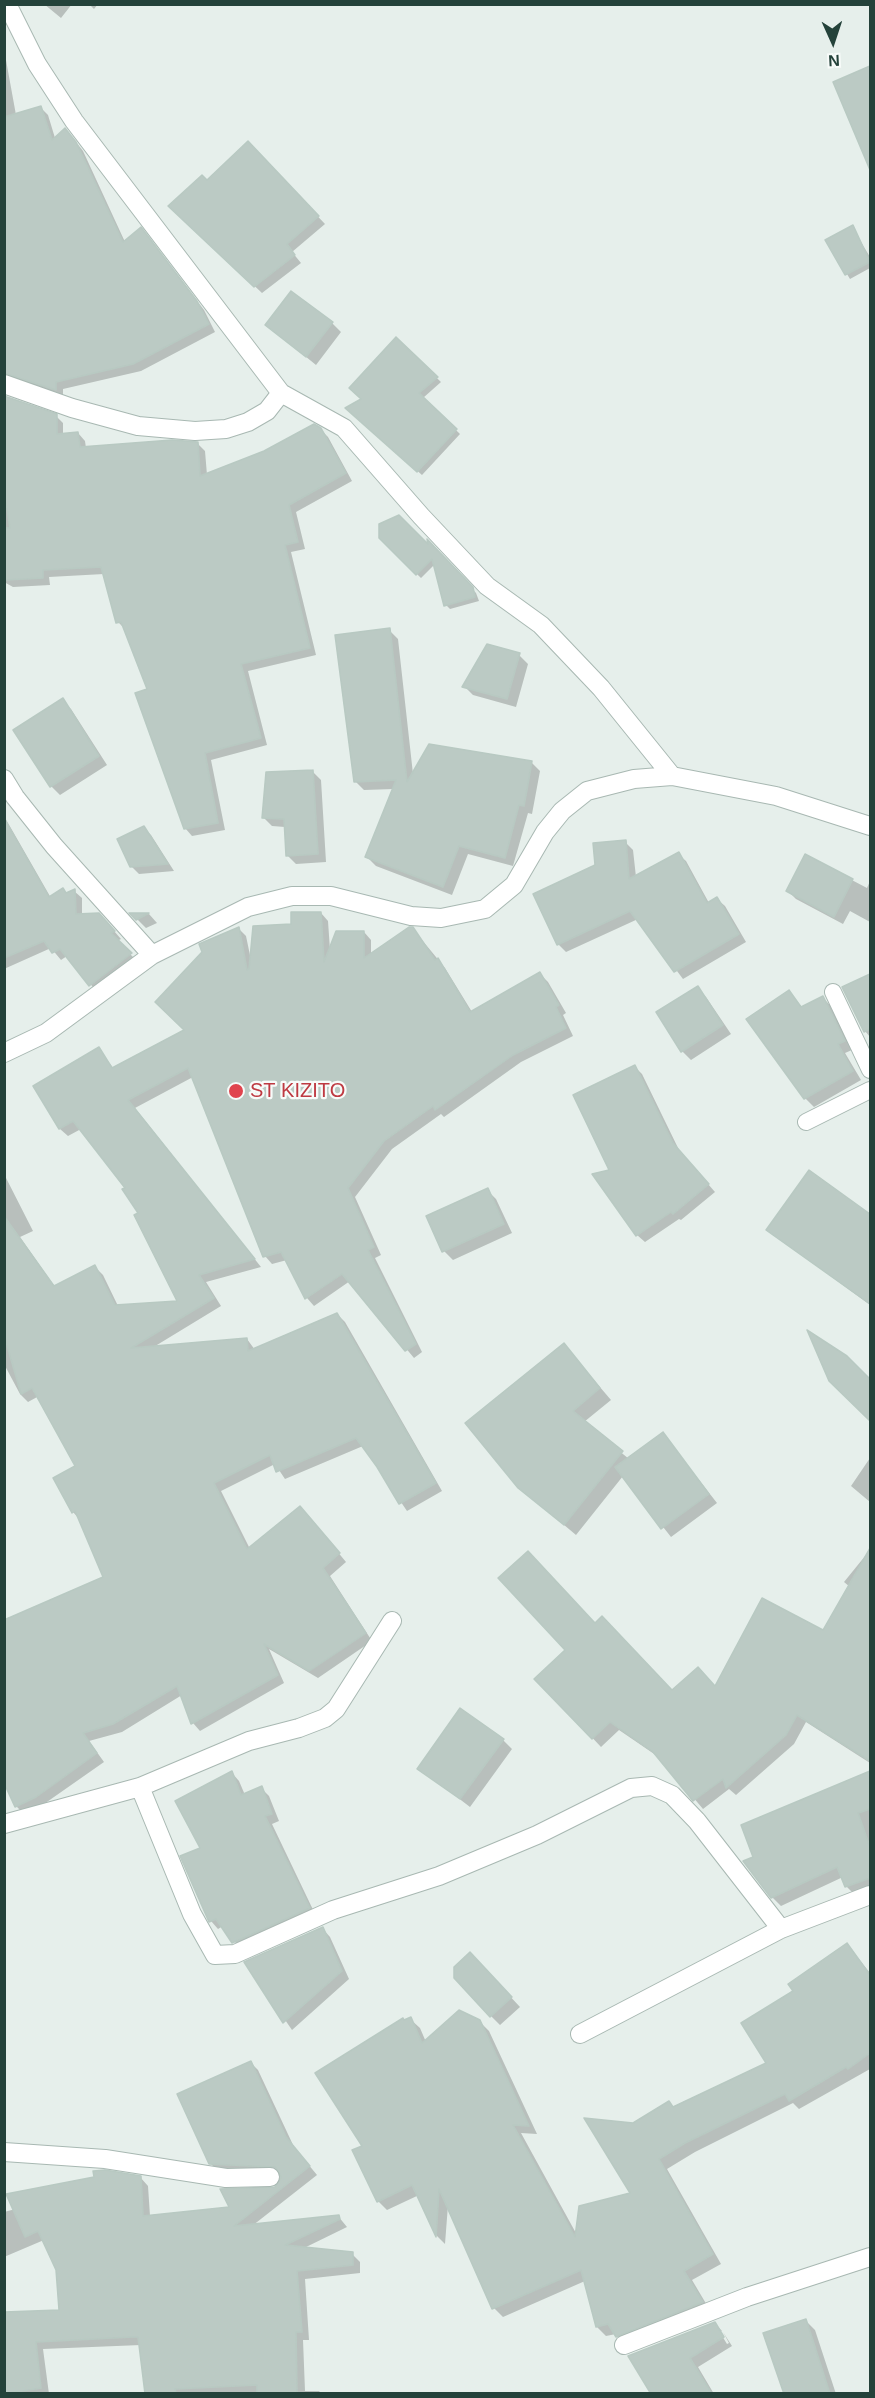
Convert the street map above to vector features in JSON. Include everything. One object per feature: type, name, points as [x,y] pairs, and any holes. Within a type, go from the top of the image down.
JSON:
[{"type":"street","points":[[7,4],[37,64],[74,121],[281,393],[344,428],[421,516],[487,586],[541,625],[601,688],[672,776]]},
{"type":"street","points":[[4,384],[72,408],[138,426],[195,431],[226,429],[248,422],[267,411],[281,393]]},
{"type":"street","points":[[4,1053],[46,1033],[152,955],[248,908],[292,896],[331,897],[411,916],[441,918],[485,909],[514,885],[545,832],[562,812],[587,792],[634,779],[672,776],[776,796],[870,826]]},
{"type":"street","points":[[4,779],[15,797],[54,846],[152,955]]},
{"type":"street","points":[[4,1824],[140,1787],[249,1741],[299,1728],[325,1718],[336,1709],[392,1621]]},
{"type":"street","points":[[140,1787],[192,1914],[215,1955],[235,1954],[333,1910],[439,1876],[537,1835],[631,1788],[652,1786],[672,1795],[697,1821],[781,1929]]},
{"type":"street","points":[[580,2034],[781,1929],[870,1895]]},
{"type":"street","points":[[4,2152],[105,2159],[226,2178],[270,2177]]},
{"type":"street","points":[[624,2345],[747,2297],[870,2257]]},
{"type":"lane","points":[[833,992],[870,1070]]},
{"type":"lane","points":[[806,1122],[870,1090]]},
{"type":"building","points":[[870,66],[870,170],[833,82]]},
{"type":"building","points":[[41,106],[52,140],[65,128],[76,142],[123,242],[141,227],[197,301],[209,324],[133,364],[56,382],[56,390],[4,373],[4,117]]},
{"type":"building","points":[[248,141],[319,216],[287,244],[295,255],[254,287],[168,206],[202,175],[207,180]]},
{"type":"building","points":[[853,225],[870,262],[845,275],[825,240]]},
{"type":"building","points":[[291,291],[333,322],[306,357],[265,325]]},
{"type":"building","points":[[396,337],[438,377],[419,393],[457,429],[417,472],[345,408],[361,399],[349,388]]},
{"type":"building","points":[[4,396],[57,414],[57,434],[78,432],[80,447],[172,440],[198,442],[200,476],[264,451],[314,424],[321,428],[346,473],[289,505],[298,542],[285,545],[310,648],[241,664],[261,738],[205,753],[218,823],[184,829],[135,693],[147,689],[121,622],[116,623],[101,567],[43,570],[43,578],[4,580],[4,528],[10,528],[4,490]]},
{"type":"building","points":[[399,515],[428,544],[427,539],[473,587],[475,597],[444,606],[432,559],[416,575],[379,538],[379,524]]},
{"type":"building","points":[[390,628],[407,782],[429,744],[532,761],[524,806],[519,805],[505,858],[459,846],[443,887],[365,857],[396,780],[354,782],[335,635]]},
{"type":"building","points":[[487,644],[520,653],[507,699],[462,687]]},
{"type":"building","points":[[63,698],[99,756],[50,787],[13,730]]},
{"type":"building","points":[[313,770],[318,854],[286,856],[284,819],[262,818],[266,772]]},
{"type":"building","points":[[4,818],[49,897],[63,888],[66,893],[75,889],[76,914],[99,913],[115,931],[111,933],[132,953],[89,986],[60,949],[52,953],[44,941],[4,958]]},
{"type":"building","points":[[144,826],[168,864],[130,867],[117,839]]},
{"type":"building","points":[[626,840],[629,879],[679,852],[707,903],[717,897],[739,934],[674,972],[630,911],[557,945],[533,894],[595,865],[593,843]]},
{"type":"building","points":[[805,854],[853,879],[834,917],[786,891]]},
{"type":"building","points":[[291,912],[321,912],[324,962],[336,931],[364,931],[364,958],[409,927],[413,927],[435,960],[438,958],[470,1012],[540,972],[559,1005],[556,1007],[566,1028],[513,1055],[435,1110],[433,1106],[384,1141],[348,1188],[374,1247],[368,1250],[416,1344],[405,1351],[342,1274],[305,1299],[281,1252],[263,1257],[188,1068],[128,1100],[255,1259],[199,1275],[214,1298],[131,1348],[247,1338],[248,1351],[337,1313],[436,1483],[399,1504],[356,1438],[276,1472],[270,1455],[214,1483],[247,1549],[300,1506],[340,1553],[323,1568],[366,1633],[309,1671],[264,1644],[278,1675],[191,1724],[177,1686],[113,1724],[83,1733],[97,1753],[36,1797],[15,1807],[4,1783],[4,1620],[103,1577],[75,1511],[72,1513],[53,1478],[75,1466],[32,1388],[21,1394],[4,1335],[4,1216],[54,1286],[95,1265],[115,1305],[177,1301],[134,1215],[138,1213],[122,1189],[125,1188],[73,1121],[59,1129],[33,1086],[99,1047],[112,1068],[184,1030],[155,1002],[202,952],[199,944],[239,927],[247,970],[249,969],[253,926],[291,924]]},
{"type":"building","points":[[129,913],[149,913],[136,920]]},
{"type":"building","points":[[870,974],[870,1029],[864,1032],[842,987]]},
{"type":"building","points":[[698,986],[723,1025],[681,1052],[656,1012]]},
{"type":"building","points":[[789,990],[801,1007],[823,996],[845,1041],[838,1044],[853,1071],[804,1099],[746,1019]]},
{"type":"building","points":[[635,1065],[673,1143],[709,1184],[673,1214],[671,1212],[636,1236],[592,1174],[609,1170],[573,1095]]},
{"type":"building","points":[[809,1170],[870,1214],[870,1304],[766,1230]]},
{"type":"building","points":[[488,1188],[504,1224],[442,1252],[426,1216]]},
{"type":"building","points":[[807,1330],[847,1356],[870,1379],[870,1421],[829,1381]]},
{"type":"building","points":[[564,1343],[600,1388],[573,1411],[623,1451],[564,1525],[518,1488],[465,1423]]},
{"type":"building","points":[[663,1432],[709,1494],[661,1529],[615,1467]]},
{"type":"building","points":[[870,1548],[870,1761],[797,1715],[786,1735],[726,1788],[723,1779],[693,1801],[653,1752],[610,1722],[592,1739],[534,1679],[565,1650],[498,1578],[528,1551],[595,1623],[602,1616],[672,1690],[698,1667],[715,1686],[762,1598],[823,1630]]},
{"type":"building","points":[[460,1708],[504,1739],[460,1799],[417,1769]]},
{"type":"building","points":[[232,1771],[241,1795],[262,1786],[272,1814],[265,1816],[310,1908],[232,1943],[216,1919],[209,1922],[180,1856],[200,1848],[175,1801]]},
{"type":"building","points":[[870,1771],[870,1809],[858,1813],[870,1847],[870,1878],[845,1887],[837,1867],[771,1898],[743,1861],[753,1857],[741,1825]]},
{"type":"building","points":[[323,1927],[342,1971],[283,2023],[244,1962]]},
{"type":"building","points":[[847,1943],[870,1975],[870,2053],[848,2069],[846,2067],[789,2101],[785,2094],[685,2143],[659,2159],[713,2254],[684,2271],[703,2302],[616,2337],[608,2324],[596,2327],[581,2270],[492,2309],[439,2189],[436,2237],[412,2185],[377,2202],[352,2150],[362,2146],[315,2073],[403,2018],[404,2020],[411,2017],[422,2043],[459,2010],[480,2020],[529,2126],[513,2125],[575,2237],[579,2206],[630,2193],[584,2118],[633,2123],[669,2101],[673,2107],[766,2063],[741,2023],[793,1991],[788,1984]]},
{"type":"building","points":[[470,1952],[512,1997],[490,2017],[454,1978],[454,1967]]},
{"type":"building","points":[[251,2061],[286,2137],[310,2166],[234,2226],[339,2215],[340,2219],[285,2245],[353,2252],[353,2265],[297,2271],[302,2332],[296,2332],[297,2394],[257,2394],[257,2385],[175,2389],[176,2394],[145,2394],[138,2337],[132,2337],[36,2342],[41,2388],[4,2394],[4,2312],[59,2310],[56,2270],[38,2231],[25,2237],[6,2194],[94,2177],[93,2171],[105,2170],[141,2176],[143,2216],[229,2207],[220,2189],[275,2187],[281,2177],[275,2167],[209,2164],[177,2094]]},
{"type":"building","points":[[806,2319],[830,2394],[784,2394],[763,2333]]},
{"type":"building","points":[[715,2322],[724,2337],[690,2358],[712,2394],[651,2394],[628,2356]]},
{"type":"place","name":"ST KIZITO","points":[[236,1091]]}]
